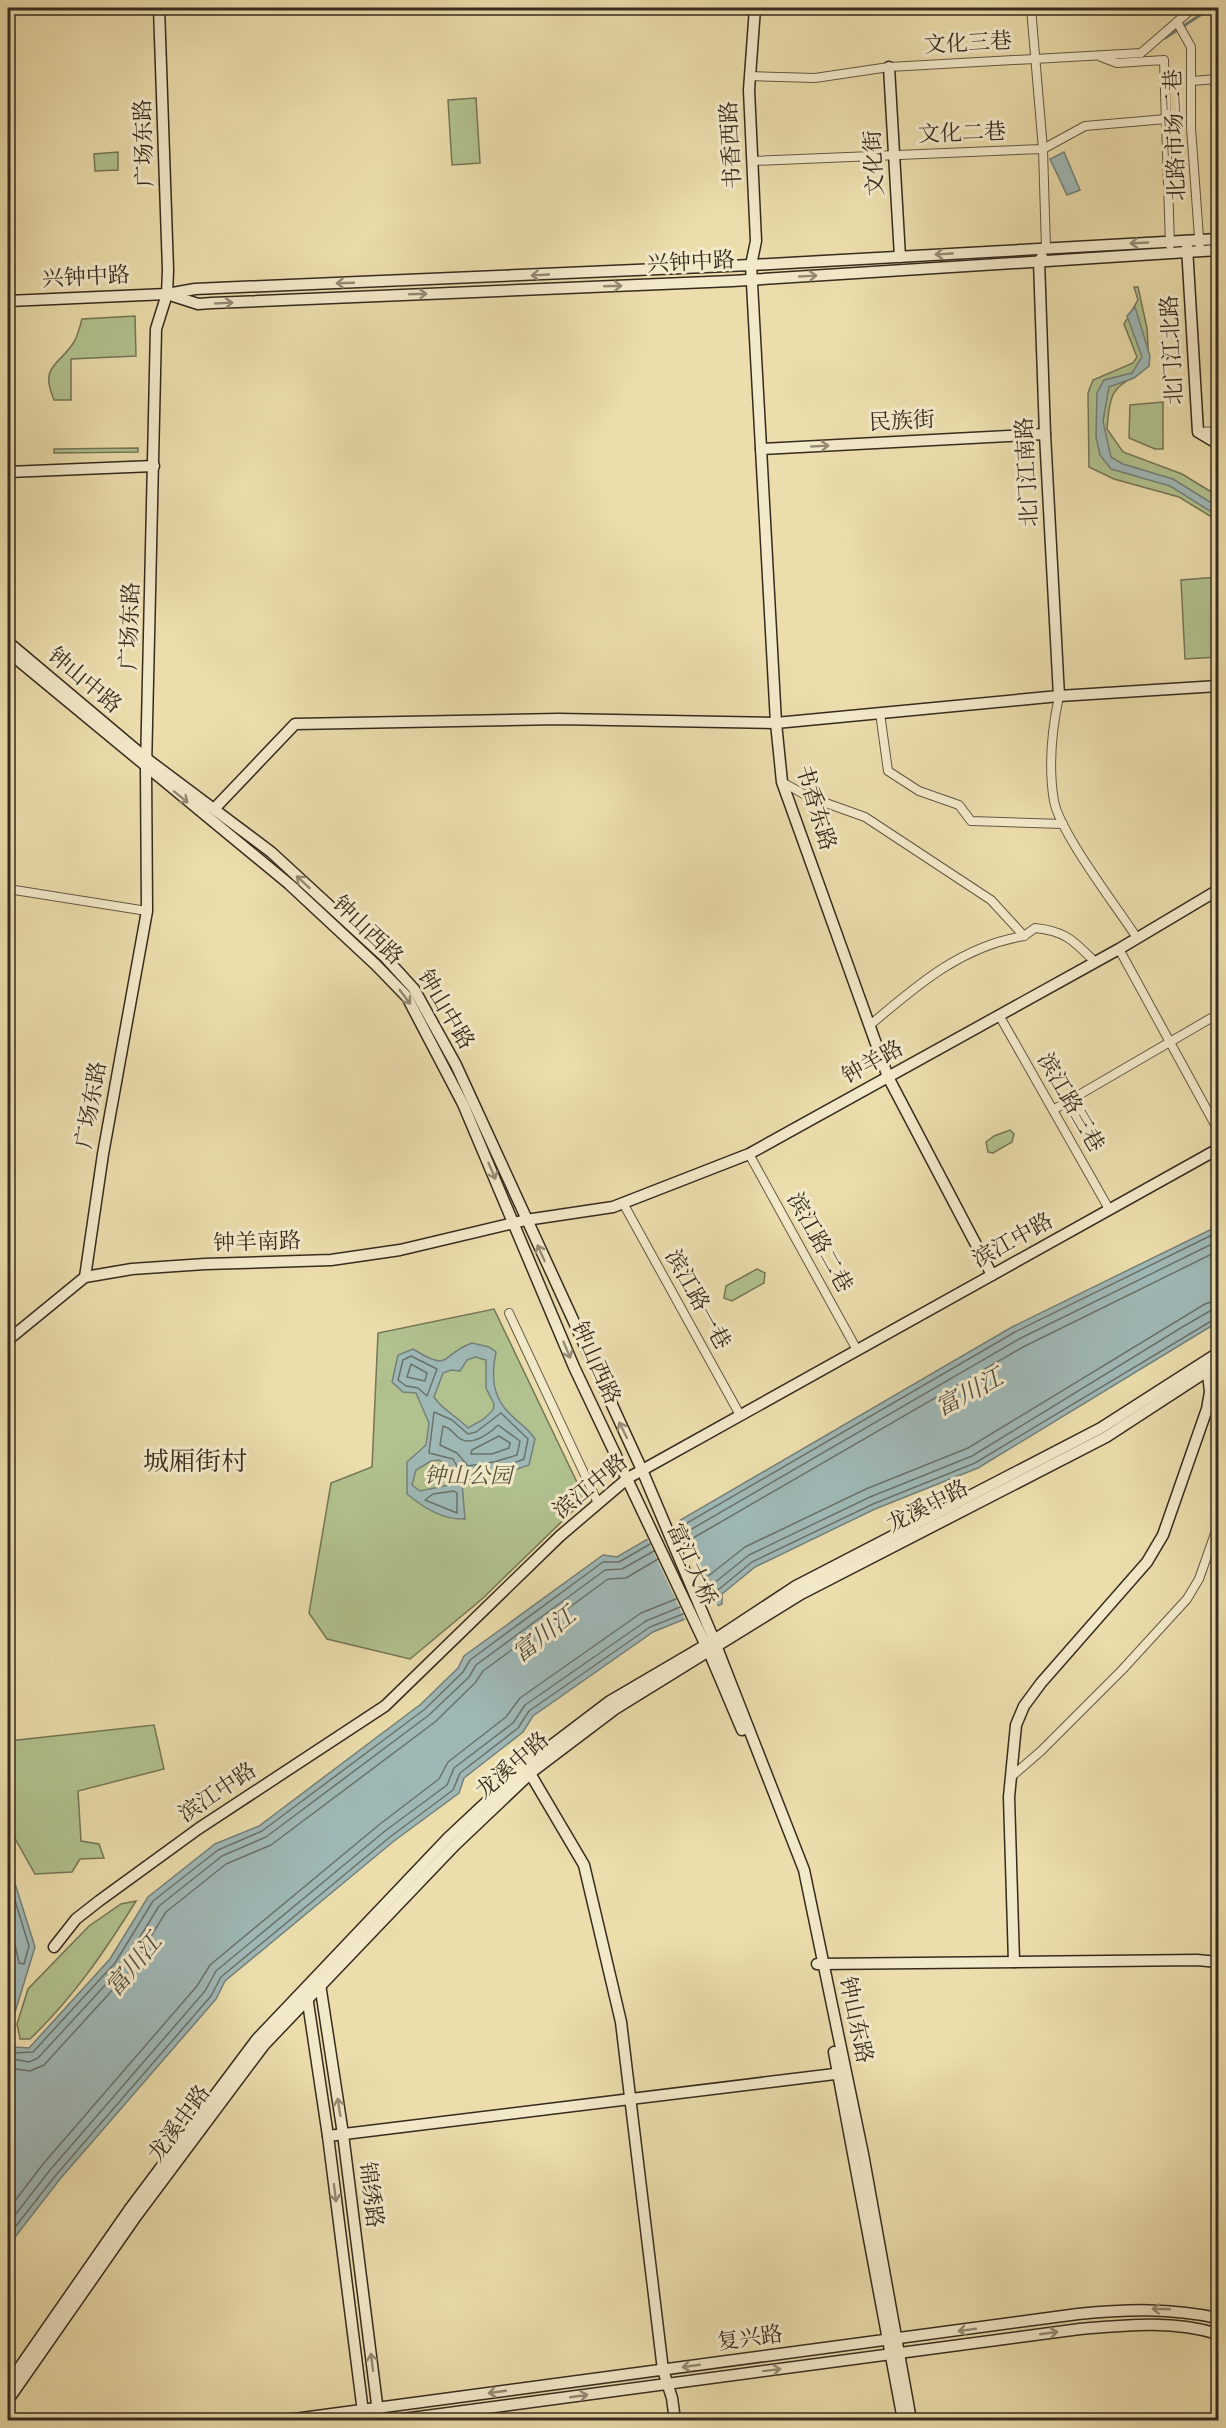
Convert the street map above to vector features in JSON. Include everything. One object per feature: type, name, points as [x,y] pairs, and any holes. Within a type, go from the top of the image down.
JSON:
[{"type":"main road","name":"广场东路","points":[[85,1277],[103,1154],[147,911],[146,764],[156,329],[166,294],[159,8]]},
{"type":"main road","name":"书香西路","points":[[752,279],[751,265],[756,241],[749,76],[755,8]]},
{"type":"main road","name":"文化街","points":[[889,67],[900,257]]},
{"type":"main road","name":"兴钟中路","points":[[166,294],[205,304],[752,279],[1039,261],[1200,245],[1218,239]]},
{"type":"main road","name":"兴钟中路","points":[[1200,245],[1218,250]]},
{"type":"main road","name":"北门江北路","points":[[1187,246],[1198,432],[1218,444]]},
{"type":"main road","name":"兴钟中路","points":[[8,301],[166,294],[195,289],[751,265],[1046,249],[1171,247]]},
{"type":"main road","points":[[1039,261],[1046,249]]},
{"type":"main road","name":"北门江南路","points":[[1039,261],[1045,435],[1059,696]]},
{"type":"main road","name":"书香东路","points":[[752,279],[776,723],[782,782],[888,1077],[992,1275]]},
{"type":"main road","name":"民族街","points":[[761,449],[1045,435]]},
{"type":"main road","points":[[8,472],[154,466]]},
{"type":"main road","name":"钟山中路","points":[[8,642],[146,764],[215,808],[272,853],[384,956],[414,989],[456,1065],[656,1502]]},
{"type":"main road","name":"钟山西路","points":[[8,652],[289,884],[376,965],[407,998],[463,1104],[574,1367],[641,1504]]},
{"type":"main road","points":[[215,808],[295,724],[558,719],[776,723],[1059,696],[1218,686]]},
{"type":"main road","name":"钟羊路","points":[[526,1220],[623,1203],[749,1154],[1095,962],[1218,890]]},
{"type":"main road","name":"滨江中路","points":[[54,1947],[76,1919],[198,1829],[385,1706],[505,1588],[628,1478],[1218,1149]]},
{"type":"main road","name":"钟羊南路","points":[[8,1340],[85,1277],[132,1269],[331,1260],[400,1250],[526,1220]]},
{"type":"main road","name":"龙溪中路","points":[[8,2384],[129,2210],[257,2039],[448,1838],[610,1701],[801,1594],[1106,1437],[1211,1365],[1218,1353]]},
{"type":"main road","points":[[1014,1962],[1009,1797],[1016,1725],[1024,1706],[1041,1683],[1128,1586],[1147,1562],[1163,1535],[1207,1409],[1211,1365]]},
{"type":"main road","name":"富江大桥","points":[[656,1502],[711,1646]]},
{"type":"main road","name":"富江大桥","points":[[641,1504],[711,1646]]},
{"type":"main road","name":"钟山东路","points":[[711,1646],[804,1870],[892,2340],[903,2421]]},
{"type":"main road","points":[[528,1770],[584,1865],[621,2022],[663,2370],[675,2421]]},
{"type":"main road","name":"龙溪中路","points":[[8,2400],[228,2091],[264,2045],[528,1770]]},
{"type":"main road","points":[[820,1964],[1197,1959],[1218,1962]]},
{"type":"main road","name":"锦绣路","points":[[319,1975],[343,2134],[379,2421]]},
{"type":"main road","name":"锦绣路","points":[[306,1989],[328,2136],[363,2415]]},
{"type":"main road","points":[[328,2136],[842,2073]]},
{"type":"main road","name":"复兴路","points":[[287,2421],[363,2415],[377,2408],[1126,2310],[1181,2310],[1218,2318]]},
{"type":"main road","name":"复兴路","points":[[396,2421],[1127,2325],[1179,2325],[1218,2334]]},
{"type":"main road","name":"钟山东路","points":[[894,2354],[911,2421]]},
{"type":"street","points":[[1032,8],[1043,149],[1046,249]]},
{"type":"street","name":"文化三巷","points":[[749,76],[815,78],[889,67],[1141,53],[1193,8]]},
{"type":"street","name":"北路市场二巷","points":[[1177,22],[1191,47],[1200,245]]},
{"type":"street","points":[[1097,55],[1117,63],[1164,60],[1171,247]]},
{"type":"street","points":[[1191,81],[1218,79]]},
{"type":"street","name":"文化二巷","points":[[753,161],[1043,149],[1065,140],[1085,126],[1166,119]]},
{"type":"street","points":[[1198,432],[1218,431]]},
{"type":"street","points":[[1059,696],[1052,731],[1054,801],[1063,824],[1137,938]]},
{"type":"street","points":[[880,713],[888,771],[918,791],[959,805],[971,820],[1063,824]]},
{"type":"street","points":[[782,782],[809,797],[865,817],[992,900],[1024,936]]},
{"type":"street","points":[[8,889],[147,911]]},
{"type":"street","points":[[869,1026],[916,985],[952,961],[998,940],[1024,936],[1035,928],[1056,930],[1070,937],[1095,962]]},
{"type":"street","points":[[1119,948],[1218,1130]]},
{"type":"street","points":[[1053,1110],[1218,1014]]},
{"type":"street","name":"滨江路三巷","points":[[999,1015],[1110,1209]]},
{"type":"street","name":"滨江路二巷","points":[[749,1154],[858,1350]]},
{"type":"street","name":"滨江路一巷","points":[[623,1203],[740,1415]]},
{"type":"street","points":[[509,1313],[598,1503]]},
{"type":"street","points":[[1011,1777],[1057,1735],[1187,1599],[1199,1579],[1218,1525]]},
{"type":"green space","points":[[476,98],[480,163],[452,165],[448,100]]},
{"type":"green space","points":[[118,152],[118,170],[95,171],[94,154]]},
{"type":"green space","points":[[1134,287],[1138,287],[1147,328],[1149,366],[1121,385],[1112,396],[1107,429],[1123,452],[1182,474],[1218,496],[1218,521],[1179,497],[1114,479],[1089,467],[1088,393],[1093,380],[1133,363],[1137,357],[1124,324],[1138,300]]},
{"type":"green space","points":[[135,316],[136,356],[71,359],[71,400],[54,400],[50,388],[50,373],[74,342],[82,319]]},
{"type":"green space","points":[[1163,402],[1163,449],[1155,449],[1129,438],[1130,405]]},
{"type":"green space","points":[[138,448],[138,452],[54,453],[54,449]]},
{"type":"green space","points":[[1218,577],[1218,657],[1185,659],[1181,580]]},
{"type":"green space","points":[[1010,1130],[1014,1134],[1012,1142],[993,1153],[988,1152],[986,1142]]},
{"type":"green space","points":[[757,1269],[765,1273],[764,1283],[732,1301],[724,1298],[726,1286]]},
{"type":"green space","name":"钟山公园","points":[[494,1309],[585,1499],[482,1599],[410,1659],[327,1639],[309,1613],[331,1483],[372,1467],[378,1333]]},
{"type":"green space","points":[[154,1725],[164,1769],[78,1791],[81,1841],[99,1844],[104,1858],[80,1859],[72,1872],[35,1874],[8,1826],[8,1799],[13,1798],[9,1741]]},
{"type":"green space","points":[[136,1901],[74,1991],[30,2039],[20,2039],[17,2024],[28,1989],[89,1926],[121,1904]]},
{"type":"water","points":[[1064,152],[1080,190],[1067,195],[1050,159]]},
{"type":"water","points":[[1135,307],[1150,356],[1149,366],[1134,378],[1109,387],[1103,421],[1111,457],[1123,464],[1173,479],[1218,507],[1218,516],[1170,486],[1111,469],[1100,455],[1096,437],[1097,393],[1104,380],[1132,373],[1142,357],[1127,316]]},
{"type":"water","name":"富川江","points":[[1218,1226],[1218,1322],[978,1468],[875,1509],[755,1567],[722,1594],[722,1604],[653,1632],[533,1716],[523,1732],[464,1778],[459,1793],[394,1841],[225,1981],[216,1999],[60,2179],[8,2246],[8,1976],[13,1958],[8,1942],[8,1861],[35,1947],[9,2032],[14,2047],[29,2048],[110,1959],[148,1897],[215,1844],[259,1826],[421,1704],[458,1668],[464,1656],[603,1555],[617,1557],[1012,1327]]},
{"type":"water","points":[[472,1343],[489,1347],[496,1352],[494,1386],[500,1401],[535,1439],[529,1465],[497,1476],[474,1478],[462,1483],[465,1519],[457,1519],[434,1512],[407,1494],[407,1462],[426,1445],[429,1423],[416,1393],[403,1392],[392,1382],[398,1355],[413,1349],[440,1361]],"holes":[[[475,1357],[486,1360],[486,1388],[494,1404],[493,1410],[484,1419],[468,1428],[441,1406],[434,1397],[443,1373],[451,1370],[460,1371],[467,1360]],[[439,1460],[453,1469],[454,1484],[420,1491],[412,1485],[416,1470],[431,1461]]]},
{"type":"pier","points":[[677,1518],[719,1609],[686,1622],[646,1536]]},
{"type":"waterway","points":[[1165,38],[1211,8]]},
{"type":"district","name":"城厢街村","points":[[195,1463]]}]
